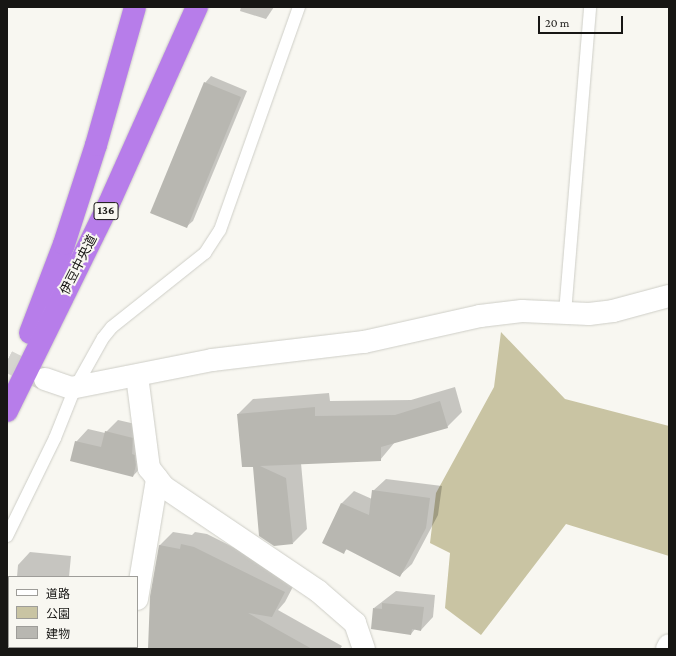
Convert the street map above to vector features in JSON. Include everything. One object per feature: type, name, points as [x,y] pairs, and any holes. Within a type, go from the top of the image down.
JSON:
[{"type":"highway","name":"伊豆中央道","points":[[7,379],[33,328],[64,244],[96,145],[135,7]]},
{"type":"highway","name":"伊豆中央道","points":[[7,411],[108,208],[197,7]]},
{"type":"street","points":[[44,380],[75,388],[212,360],[364,342],[480,316],[522,311],[566,313],[613,311],[669,296]]},
{"type":"street","points":[[137,376],[149,468],[157,479],[164,487],[318,591],[355,624],[364,649]]},
{"type":"street","points":[[138,592],[157,479]]},
{"type":"street","points":[[667,649],[669,645]]},
{"type":"lane","points":[[7,536],[55,438],[75,388],[112,327],[204,253],[220,230],[299,7]]},
{"type":"lane","points":[[566,313],[590,7]]},
{"type":"green space","points":[[501,332],[565,399],[669,426],[669,556],[566,524],[481,635],[445,608],[450,553],[430,543],[436,493],[494,387]]},
{"type":"building","points":[[204,82],[241,97],[187,228],[150,213]]},
{"type":"building","points":[[440,401],[448,428],[381,447],[381,461],[260,466],[286,478],[293,544],[274,546],[259,536],[253,467],[242,467],[237,414],[315,407],[315,416],[395,415]]},
{"type":"building","points":[[105,431],[133,438],[132,454],[135,455],[136,465],[133,477],[70,461],[75,441],[101,447]]},
{"type":"building","points":[[372,490],[430,498],[426,528],[400,577],[346,549],[344,554],[322,543],[341,503],[369,515]]},
{"type":"building","points":[[181,544],[194,547],[285,592],[272,617],[248,613],[312,649],[148,649],[150,596],[159,545],[180,549]]},
{"type":"building","points":[[382,603],[424,607],[421,631],[412,629],[411,635],[371,629],[373,608],[382,609]]},
{"type":"tunnel","points":[[7,361],[43,379]]}]
